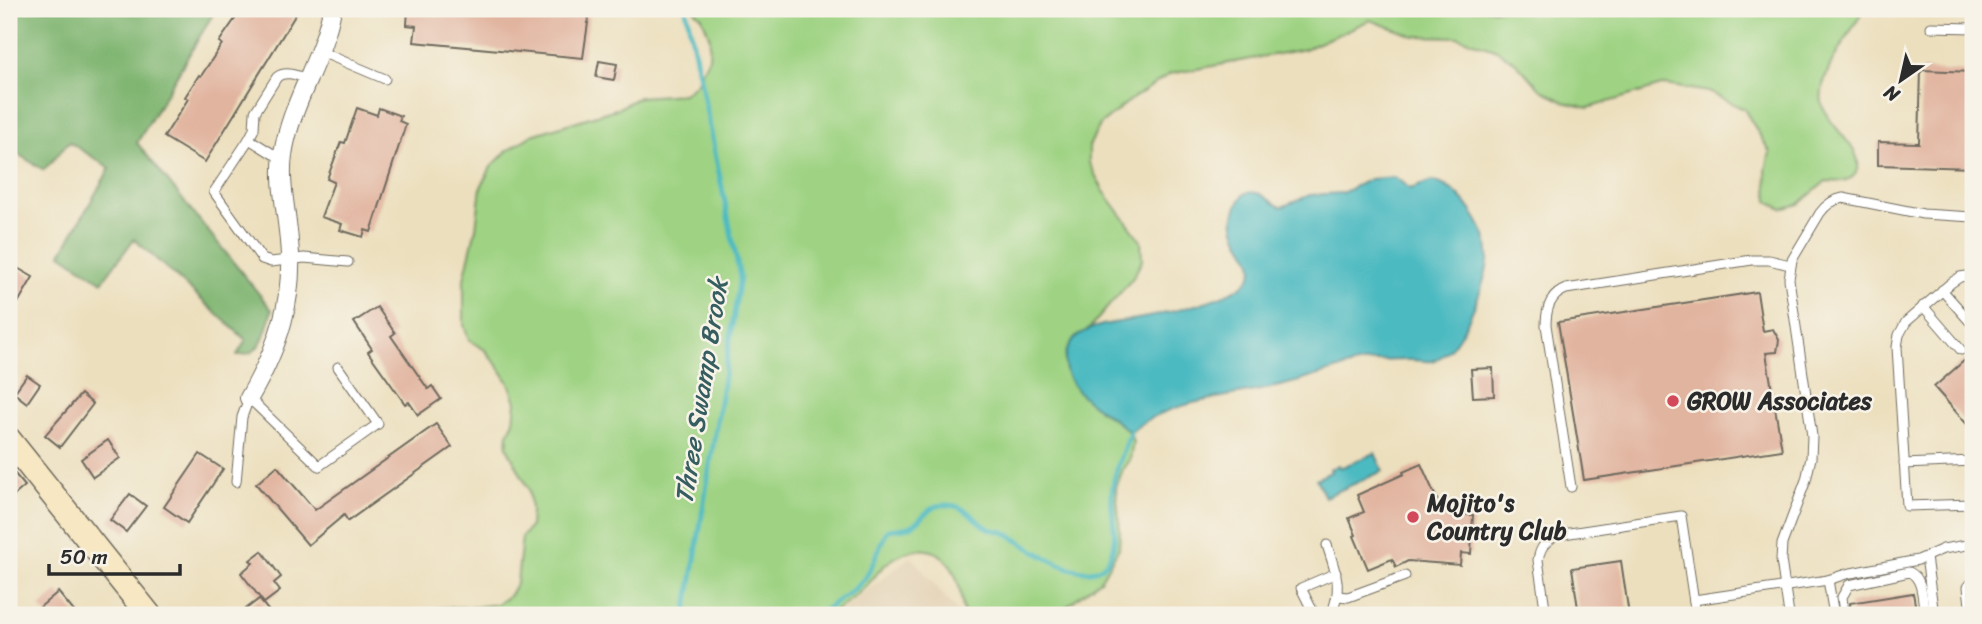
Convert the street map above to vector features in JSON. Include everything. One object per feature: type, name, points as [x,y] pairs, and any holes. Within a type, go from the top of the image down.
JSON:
[{"type":"main road","points":[[9,440],[149,615]]},
{"type":"street","points":[[249,398],[265,369],[282,328],[290,289],[290,259],[282,156],[331,9]]},
{"type":"lane","points":[[1931,27],[1973,28]]},
{"type":"lane","points":[[319,51],[385,79]]},
{"type":"lane","points":[[308,79],[289,74],[277,77],[256,112],[254,129],[249,139],[214,192],[258,256],[271,262],[312,258],[348,262]]},
{"type":"lane","points":[[249,139],[273,154],[282,156]]},
{"type":"lane","points":[[1789,615],[1781,560],[1782,544],[1806,480],[1812,447],[1789,279],[1790,265],[1820,213],[1836,199],[1843,198],[1937,216],[1973,217]]},
{"type":"lane","points":[[1571,487],[1546,325],[1547,309],[1557,293],[1566,289],[1752,260],[1769,260],[1790,265]]},
{"type":"lane","points":[[1973,275],[1960,277],[1923,306],[1906,321],[1898,341],[1907,506],[1973,504]]},
{"type":"lane","points":[[1942,290],[1973,325]]},
{"type":"lane","points":[[1923,306],[1961,350]]},
{"type":"lane","points":[[236,482],[242,418],[249,398],[319,466],[378,424],[338,367]]},
{"type":"lane","points":[[1904,464],[1973,461]]},
{"type":"lane","points":[[1546,615],[1538,561],[1539,552],[1549,539],[1558,535],[1681,516],[1696,615]]},
{"type":"lane","points":[[1694,600],[1828,580],[1846,574],[1926,561],[1943,549],[1973,544]]},
{"type":"lane","points":[[1327,545],[1336,573],[1338,597],[1331,615]]},
{"type":"lane","points":[[1919,581],[1926,561]]},
{"type":"lane","points":[[1926,561],[1934,615]]},
{"type":"lane","points":[[1844,615],[1844,590],[1854,582],[1909,572],[1915,574],[1919,581],[1925,615]]},
{"type":"lane","points":[[1318,615],[1312,610],[1301,588],[1336,573]]},
{"type":"lane","points":[[1338,597],[1353,596],[1405,576]]},
{"type":"lane","points":[[1828,580],[1834,615]]},
{"type":"lane","points":[[1970,615],[1968,587],[1973,581]]},
{"type":"shaded area","points":[[911,556],[960,615],[836,615]]},
{"type":"green space","points":[[9,9],[216,9],[137,143],[272,310],[262,341],[253,352],[237,355],[246,340],[134,239],[102,282],[61,254],[110,168],[69,142],[44,170],[11,150],[9,153]]},
{"type":"green space","points":[[693,9],[1864,9],[1836,54],[1822,92],[1825,111],[1852,147],[1858,165],[1856,173],[1850,179],[1826,181],[1799,204],[1782,209],[1768,201],[1766,170],[1770,152],[1744,109],[1709,92],[1665,85],[1588,108],[1564,102],[1542,90],[1516,63],[1495,49],[1458,37],[1414,36],[1370,20],[1305,49],[1170,74],[1129,101],[1100,125],[1089,146],[1089,163],[1103,190],[1141,241],[1142,261],[1132,279],[1077,339],[1099,410],[1121,424],[1130,433],[1133,442],[1130,459],[1116,488],[1119,548],[1101,579],[1056,615],[964,615],[953,570],[938,554],[919,550],[908,552],[886,564],[859,593],[830,615],[428,615],[439,608],[497,604],[510,595],[517,582],[522,537],[530,527],[529,490],[507,447],[516,402],[510,385],[498,366],[485,350],[469,340],[464,325],[464,279],[476,228],[481,187],[491,167],[507,151],[532,135],[619,108],[639,97],[683,94],[696,84],[709,57],[710,38],[702,17]]},
{"type":"water","points":[[1395,177],[1410,189],[1432,181],[1449,188],[1468,206],[1486,238],[1488,262],[1482,287],[1461,333],[1442,356],[1432,361],[1393,360],[1363,363],[1286,384],[1198,402],[1160,414],[1130,433],[1085,399],[1073,385],[1066,369],[1066,353],[1074,339],[1081,334],[1101,325],[1193,306],[1236,290],[1244,284],[1252,274],[1252,264],[1234,223],[1236,209],[1245,193],[1257,193],[1282,207],[1310,195],[1342,193],[1370,179]]},
{"type":"water","points":[[1375,453],[1383,471],[1325,497],[1316,479],[1331,472],[1330,469],[1338,465],[1340,468]]},
{"type":"building","points":[[242,9],[299,9],[205,162],[164,137],[188,99],[185,97],[222,44],[219,42]]},
{"type":"building","points":[[408,9],[590,9],[583,58],[414,42],[416,26],[407,25]]},
{"type":"building","points":[[599,61],[617,64],[614,80],[596,77]]},
{"type":"building","points":[[1921,70],[1973,72],[1973,168],[1878,165],[1878,142],[1919,143]]},
{"type":"building","points":[[357,108],[377,115],[379,108],[401,116],[399,121],[406,124],[371,232],[365,230],[363,237],[340,230],[342,224],[321,217],[334,182],[327,179],[341,142],[345,143]]},
{"type":"building","points":[[14,266],[33,277],[9,318],[9,275]]},
{"type":"building","name":"GROW Associates","points":[[1757,292],[1763,331],[1773,329],[1779,340],[1777,352],[1766,353],[1782,450],[1584,480],[1558,322]]},
{"type":"building","points":[[377,307],[395,333],[391,336],[428,389],[432,386],[441,399],[418,415],[409,402],[405,404],[368,352],[372,349],[354,322]]},
{"type":"building","points":[[1973,353],[1973,431],[1934,387]]},
{"type":"building","points":[[1493,368],[1494,396],[1473,397],[1471,369]]},
{"type":"building","points":[[27,375],[40,384],[27,403],[14,393]]},
{"type":"building","points":[[81,394],[93,404],[60,447],[45,435]]},
{"type":"building","points":[[436,424],[452,447],[348,521],[344,515],[308,545],[256,484],[277,466],[315,510]]},
{"type":"building","points":[[108,440],[120,458],[93,477],[81,459]]},
{"type":"building","points":[[200,454],[223,469],[187,523],[164,507]]},
{"type":"building","name":"Mojito's Country Club","points":[[1421,464],[1443,513],[1473,515],[1471,554],[1461,553],[1460,565],[1408,561],[1396,567],[1392,559],[1368,569],[1349,518],[1364,512],[1357,495]]},
{"type":"building","points":[[9,467],[25,486],[9,500]]},
{"type":"building","points":[[130,494],[146,506],[126,532],[110,520]]},
{"type":"building","points":[[262,551],[281,577],[274,583],[280,591],[264,603],[241,573],[253,563],[250,560]]},
{"type":"building","points":[[1621,561],[1629,615],[1579,615],[1572,568]]},
{"type":"building","points":[[58,592],[77,615],[47,615],[40,607]]},
{"type":"building","points":[[1913,593],[1917,615],[1851,615],[1850,603]]},
{"type":"building","points":[[259,599],[272,615],[238,615]]},
{"type":"waterway","name":"Three Swamp Brook","points":[[686,9],[740,277],[686,615]]},
{"type":"waterway","points":[[819,615],[863,580],[888,530],[911,526],[931,509],[941,505],[960,508],[986,527],[1004,532],[1061,565],[1091,571],[1103,566],[1113,546],[1113,487],[1130,433]]},
{"type":"place","name":"GROW Associates","points":[[1673,401]]},
{"type":"place","name":"Mojito's Country Club","points":[[1413,517]]}]
